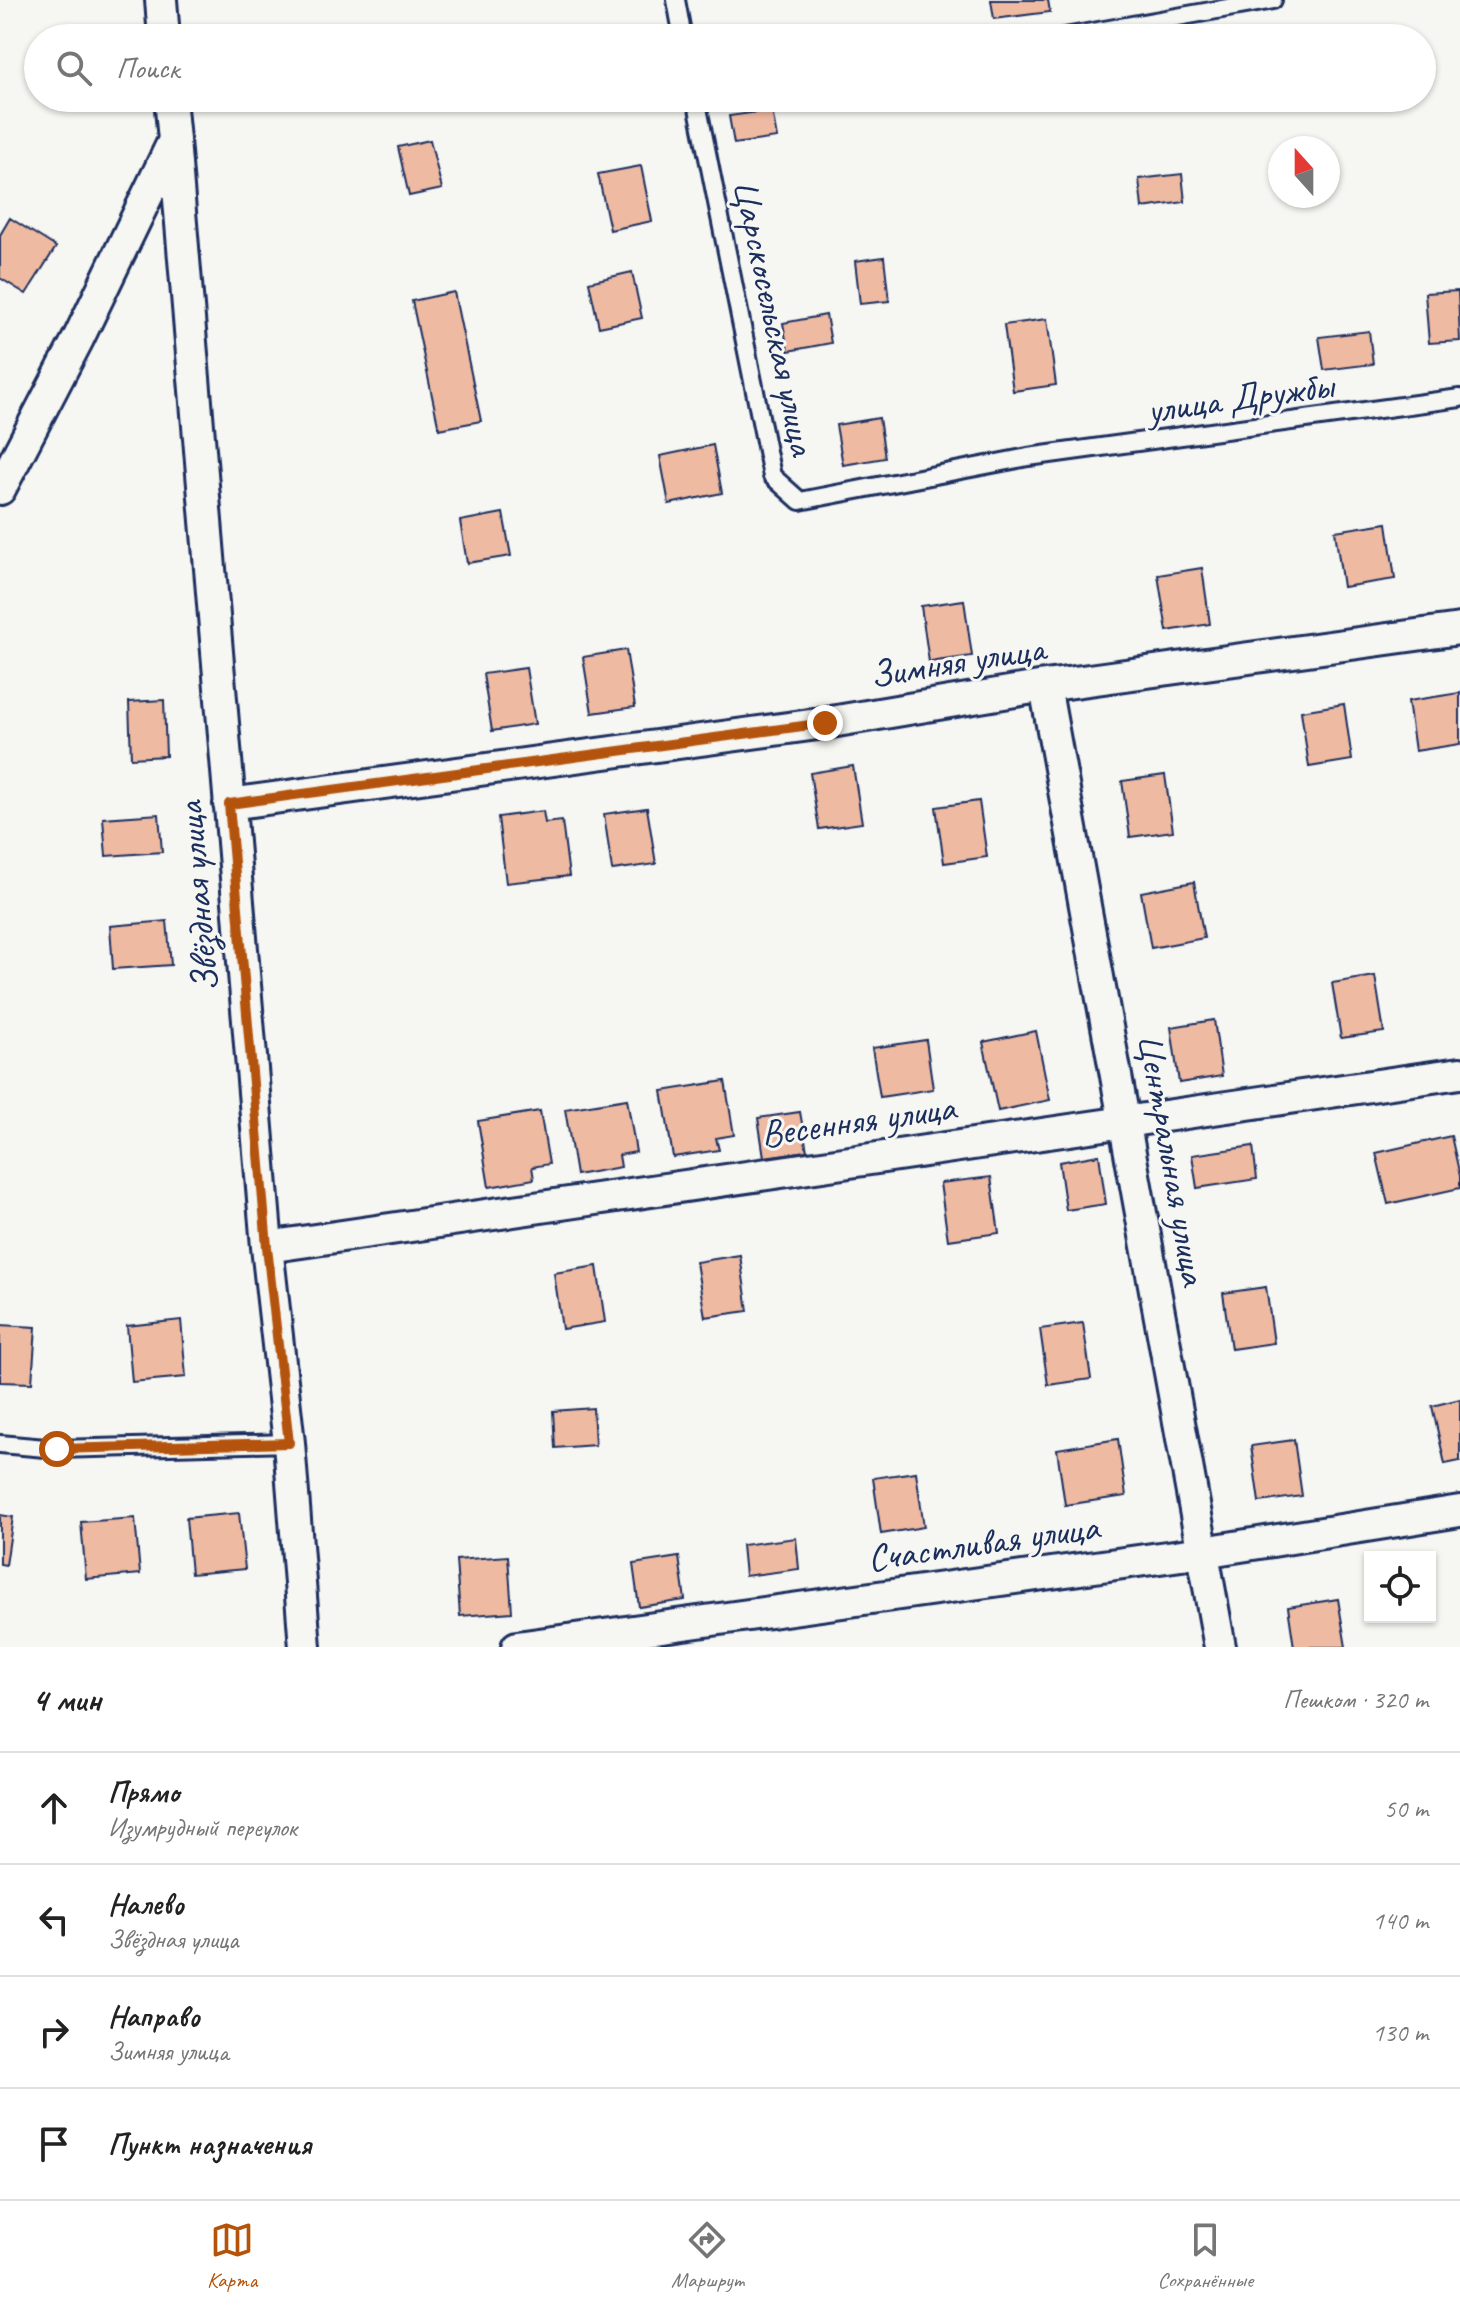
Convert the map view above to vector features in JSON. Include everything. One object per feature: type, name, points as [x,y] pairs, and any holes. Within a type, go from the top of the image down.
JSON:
[{"type":"street","points":[[161,0],[163,24]]},
{"type":"street","name":"Звёздная улица","points":[[171,112],[267,1247],[289,1443],[305,1647]]},
{"type":"street","points":[[0,489],[78,339],[174,140]]},
{"type":"street","name":"Зимняя улица","points":[[229,804],[825,723],[1045,686],[1460,629]]},
{"type":"street","name":"Центральная улица","points":[[1045,686],[1220,1647]]},
{"type":"street","name":"Весенняя улица","points":[[267,1247],[1460,1073]]},
{"type":"street","name":"Счастливая улица","points":[[517,1647],[1203,1552],[1460,1511]]},
{"type":"lane","points":[[676,0],[680,24]]},
{"type":"lane","points":[[1138,24],[1273,0]]},
{"type":"lane","name":"Царскосельская улица","points":[[699,112],[772,476],[800,501],[1028,457]]},
{"type":"lane","name":"улица Дружбы","points":[[1028,457],[1460,398]]},
{"type":"lane","points":[[0,1444],[57,1449],[289,1443]]},
{"type":"building","points":[[991,0],[1048,0],[1050,12],[994,19]]},
{"type":"building","points":[[772,112],[777,138],[734,144],[729,116]]},
{"type":"building","points":[[430,140],[442,189],[409,196],[398,147]]},
{"type":"building","points":[[641,166],[652,221],[610,230],[598,174]]},
{"type":"building","points":[[1182,174],[1185,202],[1142,208],[1139,179]]},
{"type":"building","points":[[10,218],[56,247],[26,294],[0,278],[0,235]]},
{"type":"building","points":[[884,257],[889,301],[860,304],[855,261]]},
{"type":"building","points":[[632,272],[642,318],[599,327],[589,282]]},
{"type":"building","points":[[1458,291],[1460,341],[1429,343],[1425,293]]},
{"type":"building","points":[[454,292],[481,421],[439,429],[412,301]]},
{"type":"building","points":[[826,315],[831,343],[788,351],[783,323]]},
{"type":"building","points":[[1047,319],[1056,385],[1013,391],[1004,325]]},
{"type":"building","points":[[1369,331],[1373,364],[1324,370],[1319,337]]},
{"type":"building","points":[[879,418],[885,458],[843,465],[836,425]]},
{"type":"building","points":[[713,445],[722,493],[669,504],[660,456]]},
{"type":"building","points":[[503,513],[511,556],[467,563],[460,521]]},
{"type":"building","points":[[1387,523],[1395,579],[1343,587],[1335,531]]},
{"type":"building","points":[[1202,568],[1210,624],[1167,631],[1158,575]]},
{"type":"building","points":[[964,600],[972,656],[929,662],[921,606]]},
{"type":"building","points":[[626,650],[635,707],[592,713],[583,657]]},
{"type":"building","points":[[526,668],[535,724],[492,731],[483,674]]},
{"type":"building","points":[[1460,693],[1460,744],[1415,751],[1408,701]]},
{"type":"building","points":[[164,700],[166,756],[131,758],[129,702]]},
{"type":"building","points":[[1344,704],[1352,760],[1309,767],[1301,711]]},
{"type":"building","points":[[853,766],[862,823],[819,829],[810,773]]},
{"type":"building","points":[[1165,775],[1173,831],[1130,837],[1122,781]]},
{"type":"building","points":[[979,801],[987,857],[944,863],[936,807]]},
{"type":"building","points":[[647,808],[656,864],[612,870],[604,814]]},
{"type":"building","points":[[543,811],[545,823],[562,821],[569,876],[506,883],[498,817]]},
{"type":"building","points":[[159,814],[162,852],[106,856],[103,818]]},
{"type":"building","points":[[1194,882],[1204,938],[1151,948],[1141,892]]},
{"type":"building","points":[[167,921],[171,965],[113,969],[110,926]]},
{"type":"building","points":[[1375,976],[1384,1032],[1341,1038],[1332,983]]},
{"type":"building","points":[[1214,1020],[1222,1076],[1179,1083],[1171,1027]]},
{"type":"building","points":[[1036,1031],[1050,1100],[998,1111],[983,1042]]},
{"type":"building","points":[[926,1040],[933,1089],[880,1097],[872,1048]]},
{"type":"building","points":[[725,1081],[734,1135],[716,1138],[719,1150],[673,1157],[662,1091]]},
{"type":"building","points":[[627,1099],[636,1152],[619,1155],[621,1167],[576,1175],[565,1109]]},
{"type":"building","points":[[540,1111],[549,1164],[532,1167],[534,1179],[489,1187],[478,1121]]},
{"type":"building","points":[[800,1112],[807,1151],[764,1157],[758,1118]]},
{"type":"building","points":[[1451,1136],[1460,1188],[1388,1204],[1376,1153]]},
{"type":"building","points":[[1253,1146],[1257,1179],[1197,1188],[1192,1155]]},
{"type":"building","points":[[1099,1155],[1106,1204],[1066,1210],[1059,1162]]},
{"type":"building","points":[[991,1177],[999,1233],[948,1240],[940,1183]]},
{"type":"building","points":[[740,1255],[748,1311],[705,1317],[696,1262]]},
{"type":"building","points":[[597,1266],[605,1322],[562,1329],[554,1273]]},
{"type":"building","points":[[1266,1287],[1274,1343],[1231,1349],[1223,1293]]},
{"type":"building","points":[[181,1320],[186,1377],[132,1382],[127,1326]]},
{"type":"building","points":[[1083,1323],[1091,1379],[1048,1385],[1040,1329]]},
{"type":"building","points":[[0,1325],[36,1327],[32,1383],[0,1382]]},
{"type":"building","points":[[1460,1399],[1460,1461],[1445,1464],[1432,1406]]},
{"type":"building","points":[[593,1408],[595,1445],[555,1448],[553,1411]]},
{"type":"building","points":[[1118,1439],[1126,1496],[1065,1505],[1057,1449]]},
{"type":"building","points":[[1294,1440],[1302,1496],[1259,1502],[1251,1446]]},
{"type":"building","points":[[916,1472],[924,1527],[881,1534],[873,1478]]},
{"type":"building","points":[[239,1513],[245,1569],[191,1574],[186,1518]]},
{"type":"building","points":[[0,1515],[13,1517],[6,1565],[0,1564]]},
{"type":"building","points":[[135,1518],[140,1574],[86,1579],[81,1522]]},
{"type":"building","points":[[796,1538],[799,1569],[745,1576],[742,1545]]},
{"type":"building","points":[[508,1556],[512,1612],[460,1616],[456,1560]]},
{"type":"building","points":[[679,1557],[685,1600],[639,1607],[633,1564]]},
{"type":"building","points":[[1338,1599],[1346,1647],[1294,1647],[1288,1607]]},
{"type":"route","points":[[57,1449],[289,1443],[267,1247],[229,804],[825,723]]}]
